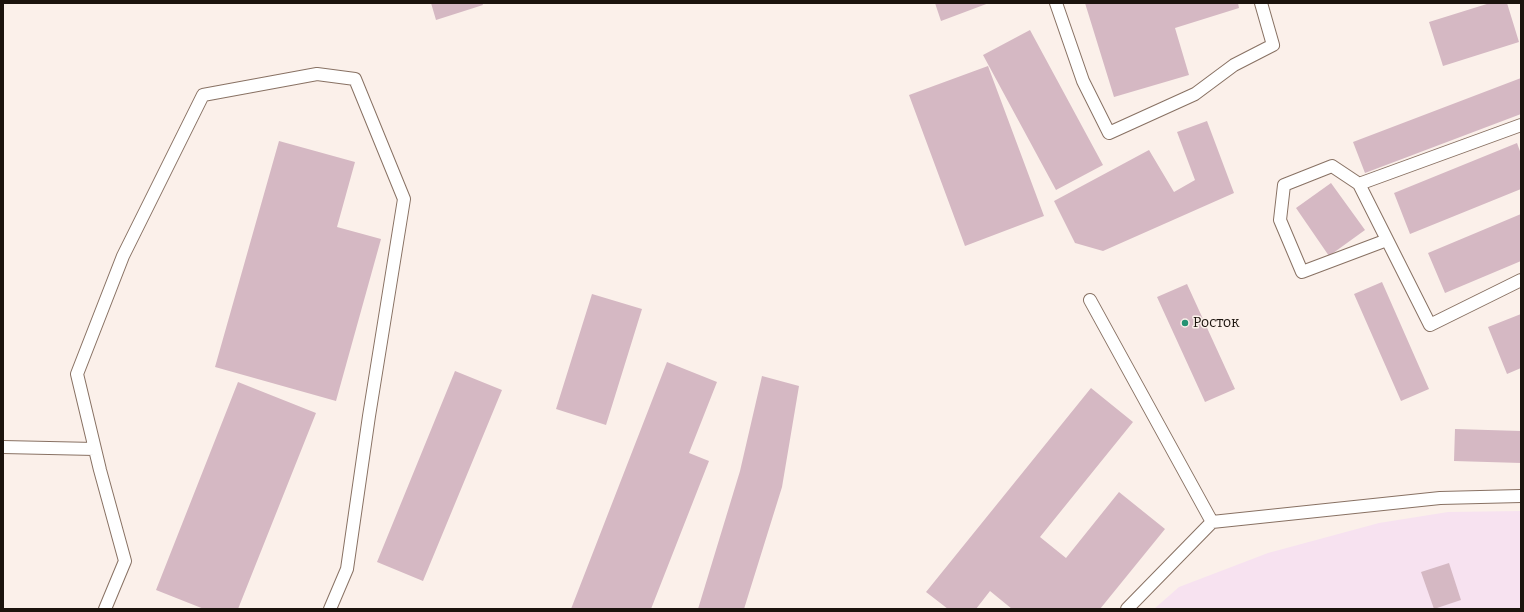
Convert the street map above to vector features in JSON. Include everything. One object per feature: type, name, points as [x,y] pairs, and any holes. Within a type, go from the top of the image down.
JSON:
[{"type":"lane","points":[[1056,3],[1083,81],[1109,133],[1195,94],[1234,65],[1273,45],[1261,3]]},
{"type":"lane","points":[[105,609],[125,561],[95,449],[77,374],[123,256],[203,95],[317,74],[356,79],[404,199],[368,416],[347,569],[330,609]]},
{"type":"lane","points":[[1359,184],[1521,125]]},
{"type":"lane","points":[[1387,240],[1302,272],[1280,220],[1284,186],[1332,166],[1359,184],[1430,325],[1521,280]]},
{"type":"lane","points":[[1090,300],[1212,522]]},
{"type":"lane","points":[[3,447],[95,449]]},
{"type":"lane","points":[[1127,609],[1212,522],[1440,498],[1521,496]]},
{"type":"shaded area","points":[[1521,511],[1521,609],[1154,609],[1179,587],[1268,553],[1379,523],[1448,512]]},
{"type":"building","points":[[431,3],[482,3],[483,5],[436,20]]},
{"type":"building","points":[[935,3],[989,3],[941,21]]},
{"type":"building","points":[[1085,3],[1238,3],[1239,8],[1175,28],[1189,75],[1114,97]]},
{"type":"building","points":[[1490,3],[1507,3],[1519,42],[1443,66],[1429,22]]},
{"type":"building","points":[[1030,30],[1103,165],[1056,190],[983,55]]},
{"type":"building","points":[[988,66],[1044,216],[965,246],[909,95]]},
{"type":"building","points":[[1521,78],[1521,114],[1365,173],[1353,142]]},
{"type":"building","points":[[1207,121],[1234,193],[1103,251],[1075,243],[1054,201],[1149,150],[1174,192],[1195,180],[1177,132]]},
{"type":"building","points":[[279,141],[355,162],[337,227],[381,239],[336,401],[215,367]]},
{"type":"building","points":[[1517,143],[1521,154],[1521,189],[1410,234],[1394,193]]},
{"type":"building","points":[[1331,183],[1365,230],[1329,256],[1296,208]]},
{"type":"building","points":[[1521,214],[1521,261],[1445,293],[1428,253]]},
{"type":"building","points":[[1382,282],[1429,389],[1401,401],[1354,294]]},
{"type":"building","points":[[1187,284],[1235,389],[1205,402],[1157,297]]},
{"type":"building","points":[[592,294],[642,309],[606,425],[556,409]]},
{"type":"building","points":[[1521,314],[1521,368],[1507,374],[1488,327]]},
{"type":"building","points":[[667,362],[717,382],[689,453],[709,461],[651,609],[571,609]]},
{"type":"building","points":[[455,371],[502,390],[423,581],[377,562]]},
{"type":"building","points":[[762,376],[799,386],[782,487],[744,609],[698,609],[740,471]]},
{"type":"building","points":[[238,382],[316,413],[238,609],[204,609],[156,590]]},
{"type":"building","points":[[1091,388],[1133,422],[1040,537],[1066,558],[1119,492],[1165,529],[1100,609],[1012,609],[990,591],[976,609],[948,609],[926,592]]},
{"type":"building","points":[[1455,429],[1521,431],[1521,463],[1454,461]]},
{"type":"building","points":[[1449,563],[1461,600],[1434,609],[1421,572]]},
{"type":"place","name":"Росток","points":[[1185,323]]}]
